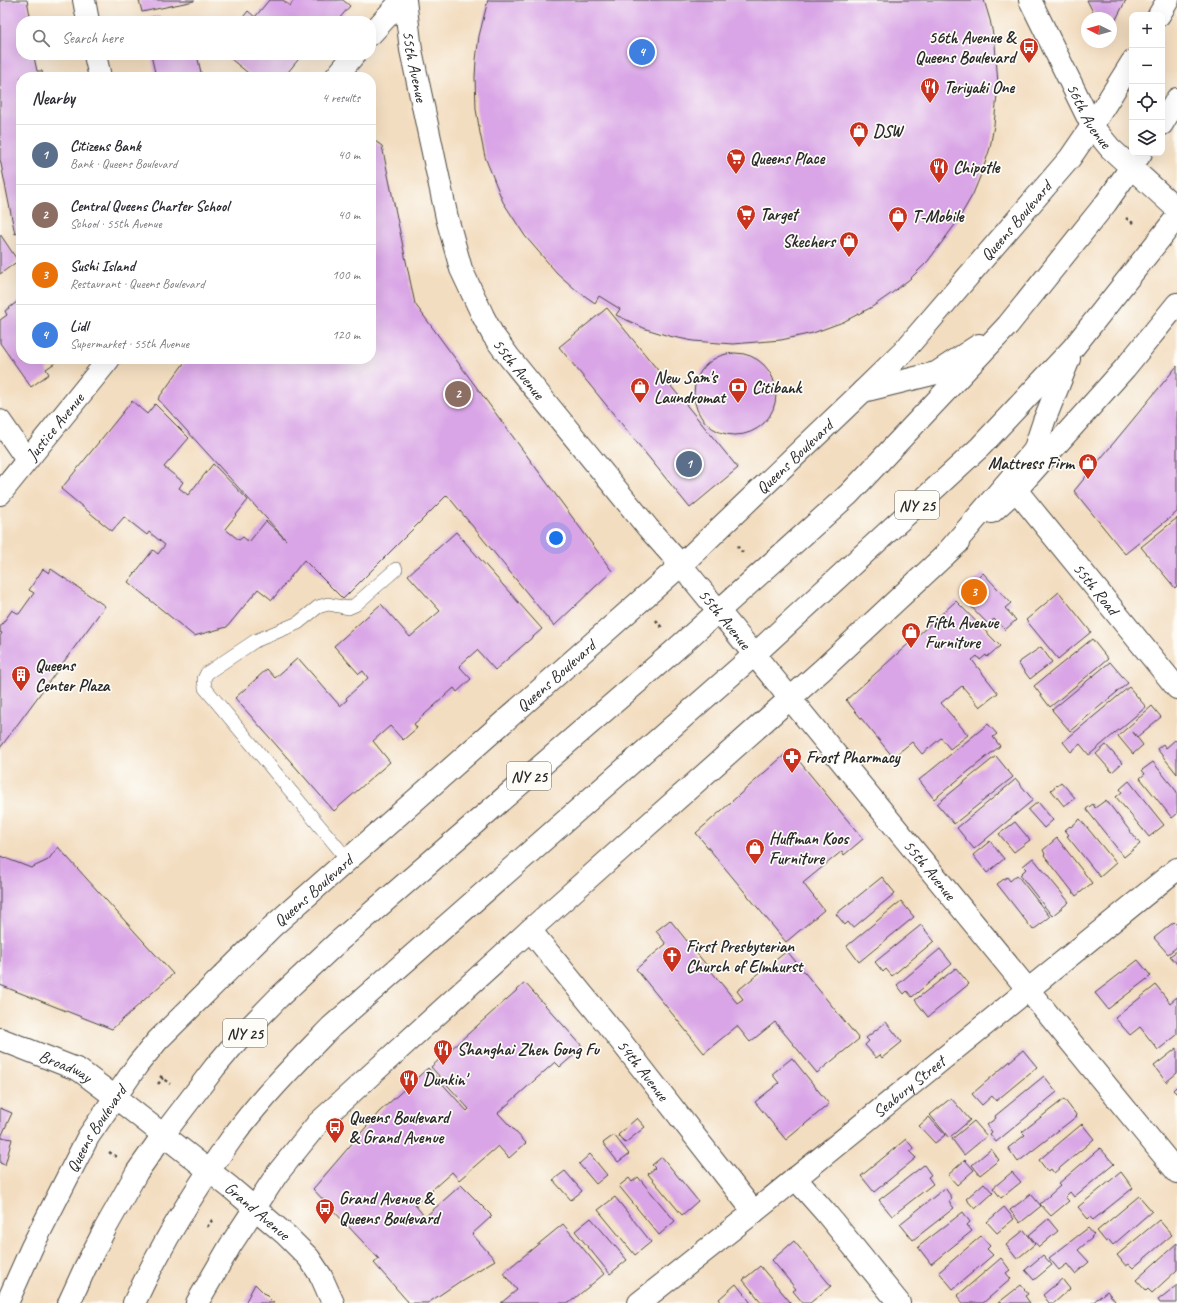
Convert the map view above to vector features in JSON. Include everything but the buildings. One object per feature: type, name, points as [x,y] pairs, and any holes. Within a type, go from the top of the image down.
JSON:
[{"type":"street","points":[[84,0],[87,16]]},
{"type":"street","points":[[376,29],[404,0]]},
{"type":"street","name":"55th Avenue","points":[[404,0],[411,50],[448,218],[462,269],[482,316],[493,335],[509,357],[648,528],[681,565],[1177,1172]]},
{"type":"street","name":"56th Avenue","points":[[1030,0],[1092,126],[1110,148],[1136,160],[1177,209]]},
{"type":"street","points":[[1161,12],[1168,0]]},
{"type":"street","points":[[96,60],[99,72]]},
{"type":"street","points":[[340,72],[350,60]]},
{"type":"street","name":"Queens Boulevard","points":[[7,1303],[32,1247],[88,1137],[138,1064],[158,1040],[273,926],[681,565],[903,352],[1070,158],[1129,67]]},
{"type":"street","points":[[1164,120],[1177,99]]},
{"type":"street","name":"NY 25","points":[[69,1303],[85,1268],[126,1190],[163,1136],[215,1067],[241,1036],[308,969],[718,611],[849,494],[1008,325],[1106,203],[1136,160]]},
{"type":"street","name":"NY 25","points":[[209,1171],[239,1130],[279,1082],[331,1026],[754,655],[980,447],[1074,348],[1177,217]]},
{"type":"street","points":[[197,1303],[230,1246],[277,1174],[318,1123],[530,930],[790,699],[1016,490],[1125,368],[1177,304]]},
{"type":"street","points":[[863,391],[936,373],[1008,325]]},
{"type":"street","points":[[944,556],[1034,451],[1044,421],[1074,348]]},
{"type":"street","name":"Justice Avenue","points":[[0,494],[105,364]]},
{"type":"street","points":[[0,421],[27,460]]},
{"type":"street","name":"55th Road","points":[[1016,490],[1177,688]]},
{"type":"street","name":"Seabury Street","points":[[639,1303],[754,1212],[794,1178],[1177,869]]},
{"type":"street","name":"54th Avenue","points":[[530,930],[619,1039],[754,1212]]},
{"type":"street","name":"Broadway","points":[[0,1039],[79,1070],[163,1136]]},
{"type":"street","name":"Grand Avenue","points":[[163,1136],[209,1171],[286,1235],[309,1258],[321,1276],[333,1303]]},
{"type":"street","points":[[134,1303],[155,1260],[184,1209],[209,1171]]},
{"type":"street","points":[[794,1178],[826,1213],[899,1303]]},
{"type":"lane","points":[[348,860],[205,688],[204,679],[207,673],[254,641],[298,623],[318,607],[328,604],[348,608],[355,605],[396,569]]},
{"type":"path","points":[[158,1084],[163,1078]]},
{"type":"path","points":[[207,1228],[213,1219]]},
{"type":"path","points":[[202,1224],[211,1230]]},
{"type":"place","name":"Lidl","points":[[642,52]]},
{"type":"place","name":"56th Avenue & Queens Boulevard","points":[[1029,64]]},
{"type":"place","name":"Teriyaki One","points":[[930,104]]},
{"type":"place","name":"DSW","points":[[859,148]]},
{"type":"place","name":"Queens Place","points":[[736,175]]},
{"type":"place","name":"Chipotle","points":[[939,184]]},
{"type":"place","name":"Target","points":[[746,231]]},
{"type":"place","name":"T-Mobile","points":[[898,233]]},
{"type":"place","name":"Skechers","points":[[849,258]]},
{"type":"place","name":"Central Queens Charter School","points":[[458,394]]},
{"type":"place","name":"New Sam's Laundromat","points":[[640,404]]},
{"type":"place","name":"Citibank","points":[[738,404]]},
{"type":"place","name":"Citizens Bank","points":[[689,464]]},
{"type":"place","name":"Mattress Firm","points":[[1088,480]]},
{"type":"place","name":"Sushi Island","points":[[974,592]]},
{"type":"place","name":"Fifth Avenue Furniture","points":[[911,649]]},
{"type":"place","name":"Queens Center Plaza","points":[[21,692]]},
{"type":"place","name":"Frost Pharmacy","points":[[792,774]]},
{"type":"place","name":"Huffman Koos Furniture","points":[[755,865]]},
{"type":"place","name":"First Presbyterian Church of Elmhurst","points":[[672,973]]},
{"type":"place","name":"Shanghai Zhen Gong Fu","points":[[443,1066]]},
{"type":"place","name":"Dunkin'","points":[[409,1096]]},
{"type":"place","name":"Queens Boulevard & Grand Avenue","points":[[335,1144]]},
{"type":"place","name":"Grand Avenue & Queens Boulevard","points":[[325,1225]]}]
